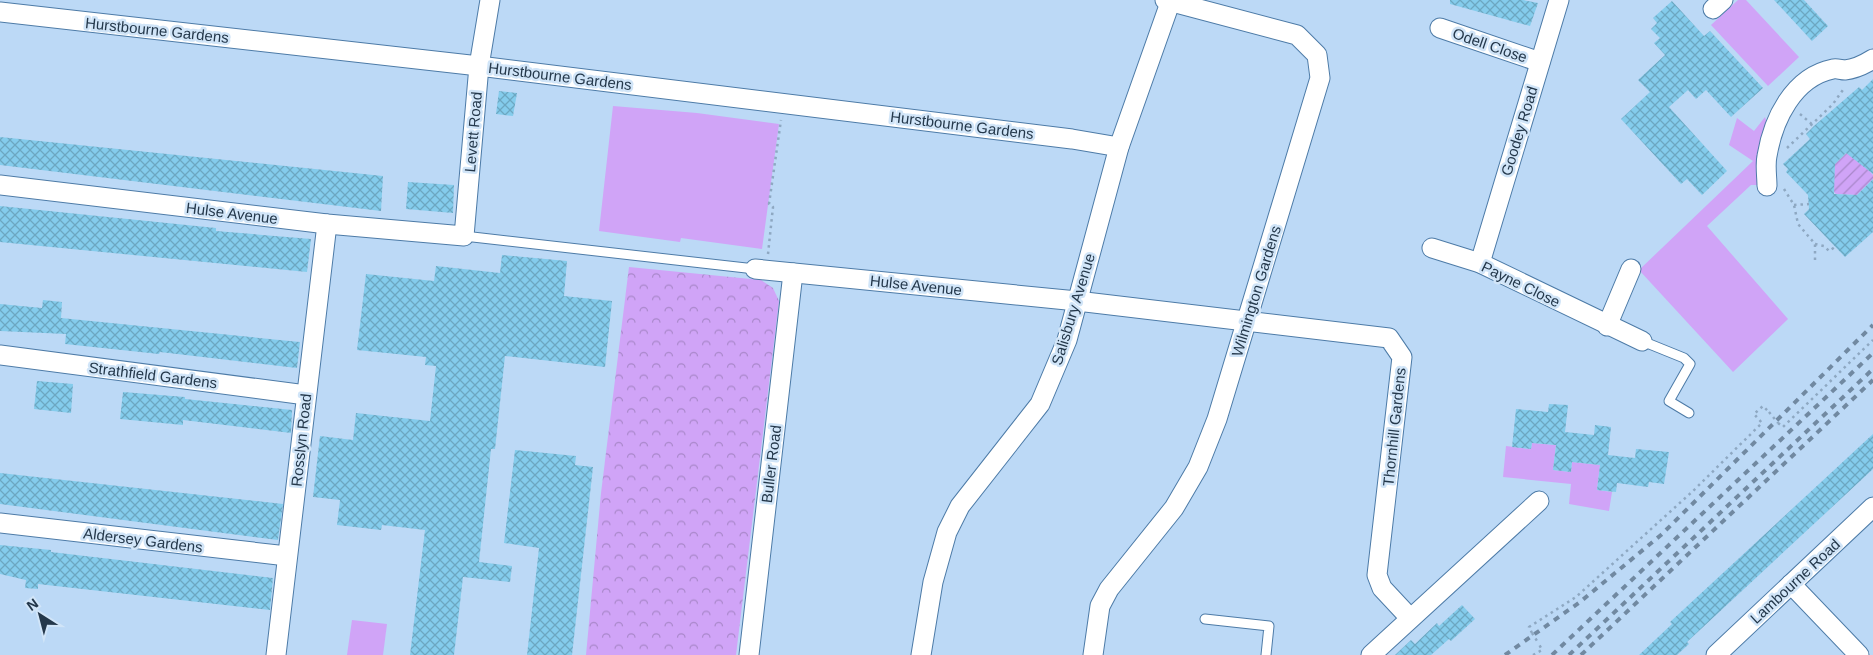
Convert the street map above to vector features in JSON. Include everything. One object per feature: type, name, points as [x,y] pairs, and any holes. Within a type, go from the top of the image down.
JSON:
[{"type":"street","name":"Levett Road","points":[[464,236],[479,66],[490,0]]},
{"type":"street","name":"Salisbury Avenue","points":[[921,655],[933,582],[947,532],[960,506],[1040,404],[1067,340],[1119,147],[1169,0]]},
{"type":"street","name":"Wilmington Gardens","points":[[1093,655],[1100,606],[1108,589],[1174,508],[1198,467],[1217,419],[1320,78],[1317,55],[1297,35],[1169,0]]},
{"type":"street","name":"Goodey Road","points":[[1480,263],[1559,0]]},
{"type":"street","name":"Hurstbourne Gardens","points":[[0,12],[479,66],[1119,147]]},
{"type":"street","name":"Odell Close","points":[[1440,28],[1540,62]]},
{"type":"street","points":[[1775,187],[1766,157],[1776,121],[1795,92],[1810,79],[1834,69],[1846,70],[1863,65],[1873,59]]},
{"type":"street","name":"Hulse Avenue","points":[[0,185],[327,224],[464,236]]},
{"type":"street","name":"Rosslyn Road","points":[[276,655],[286,556],[327,224]]},
{"type":"street","name":"Payne Close","points":[[1432,248],[1480,263],[1607,326],[1642,341]]},
{"type":"street","points":[[1607,326],[1631,268]]},
{"type":"street","name":"Hulse Avenue","points":[[761,270],[1076,301]]},
{"type":"street","name":"Buller Road","points":[[749,655],[793,273]]},
{"type":"street","name":"Thornhill Gardens","points":[[1076,301],[1389,338],[1402,357],[1377,575],[1382,588],[1410,618]]},
{"type":"street","name":"Strathfield Gardens","points":[[0,355],[306,395]]},
{"type":"street","points":[[1371,655],[1538,501]]},
{"type":"street","name":"Lambourne Road","points":[[1716,655],[1873,507]]},
{"type":"street","name":"Aldersey Gardens","points":[[0,523],[286,556]]},
{"type":"street","points":[[1791,584],[1859,655]]},
{"type":"lane","points":[[464,236],[761,270]]},
{"type":"lane","points":[[1642,341],[1684,358],[1690,364],[1669,401],[1689,413]]},
{"type":"lane","points":[[1205,619],[1269,626],[1266,655]]},
{"type":"path","points":[[1781,154],[1833,104],[1848,84]]},
{"type":"path","points":[[761,270],[773,207],[769,204],[783,103]]},
{"type":"path","points":[[1775,187],[1794,205],[1798,224],[1815,244],[1824,246],[1829,252],[1835,247]]},
{"type":"path","points":[[1794,205],[1808,204]]},
{"type":"path","points":[[1814,260],[1815,244]]},
{"type":"path","points":[[1533,655],[1542,650],[1529,627],[1576,597],[1653,527],[1762,423],[1754,414],[1762,406],[1783,427],[1873,340]]},
{"type":"green space","points":[[1738,0],[1746,0],[1799,57],[1768,86],[1711,25]]},
{"type":"green space","points":[[613,106],[697,113],[779,124],[762,249],[681,238],[680,242],[599,231]]},
{"type":"green space","points":[[1765,117],[1767,123],[1760,185],[1751,185],[1707,226],[1788,319],[1733,372],[1639,270],[1753,161],[1729,145],[1737,118],[1754,131]]},
{"type":"green space","points":[[1850,150],[1873,175],[1873,179],[1857,195],[1836,194],[1831,189],[1835,164]]},
{"type":"green space","points":[[629,267],[761,280],[773,288],[779,301],[736,655],[586,655],[601,493]]},
{"type":"green space","points":[[1532,443],[1556,445],[1553,470],[1571,472],[1572,462],[1600,465],[1597,490],[1612,492],[1609,511],[1569,504],[1571,484],[1503,477],[1506,446],[1531,449]]},
{"type":"green space","points":[[352,620],[387,624],[383,655],[347,655]]},
{"type":"building","points":[[1450,0],[1523,0],[1538,3],[1530,26],[1450,4]]},
{"type":"building","points":[[1774,0],[1804,0],[1828,26],[1812,41]]},
{"type":"building","points":[[1672,1],[1704,36],[1710,31],[1763,88],[1731,117],[1706,90],[1696,99],[1688,90],[1669,107],[1727,171],[1702,195],[1687,179],[1681,184],[1621,119],[1650,92],[1638,80],[1665,55],[1654,43],[1660,38],[1651,29],[1657,23],[1653,18]]},
{"type":"building","points":[[1873,79],[1873,174],[1846,153],[1835,164],[1834,194],[1857,195],[1873,179],[1873,232],[1845,257],[1804,214],[1809,209],[1808,195],[1786,172],[1788,169],[1783,164],[1810,139],[1806,134],[1814,126],[1859,87],[1862,90]]},
{"type":"building","points":[[499,91],[517,93],[513,116],[496,114]]},
{"type":"building","points":[[0,137],[383,176],[381,211],[0,165]]},
{"type":"building","points":[[408,182],[454,185],[453,213],[406,209]]},
{"type":"building","points":[[0,206],[216,228],[216,231],[311,239],[307,272],[0,242]]},
{"type":"building","points":[[502,255],[567,261],[564,296],[612,301],[605,367],[505,356],[495,449],[491,449],[479,562],[512,566],[510,582],[463,577],[454,655],[410,655],[425,530],[382,525],[381,530],[337,525],[340,500],[313,497],[320,436],[353,440],[356,413],[430,421],[436,366],[425,365],[426,357],[357,350],[366,274],[434,281],[436,266],[500,273]]},
{"type":"building","points":[[43,300],[62,302],[61,318],[300,342],[297,368],[160,352],[159,354],[65,344],[66,334],[0,331],[0,304],[42,308]]},
{"type":"building","points":[[37,381],[73,384],[71,413],[34,409]]},
{"type":"building","points":[[123,392],[185,397],[185,399],[292,410],[291,433],[183,420],[183,425],[120,419]]},
{"type":"building","points":[[1549,404],[1568,405],[1565,432],[1594,435],[1595,425],[1611,427],[1608,455],[1635,458],[1636,449],[1669,452],[1664,484],[1649,482],[1648,487],[1617,483],[1616,492],[1597,490],[1600,465],[1572,462],[1571,472],[1553,470],[1556,445],[1532,443],[1531,449],[1512,447],[1516,409],[1548,412]]},
{"type":"building","points":[[1873,434],[1873,469],[1687,642],[1689,644],[1677,655],[1639,655],[1672,624],[1670,622]]},
{"type":"building","points":[[515,450],[576,456],[575,465],[593,467],[572,655],[527,655],[539,548],[504,543]]},
{"type":"building","points":[[0,473],[283,504],[278,540],[0,504]]},
{"type":"building","points":[[0,545],[273,578],[270,610],[38,584],[38,589],[25,588],[26,580],[0,574]]},
{"type":"building","points":[[1462,605],[1475,619],[1451,641],[1449,639],[1431,655],[1395,655],[1411,640],[1415,644],[1437,623],[1439,626]]},
{"type":"railway","points":[[1505,655],[1580,602],[1661,535],[1873,325]]},
{"type":"railway","points":[[1552,655],[1873,353]]},
{"type":"railway","points":[[1569,655],[1873,369]]},
{"type":"railway","points":[[1581,655],[1873,380]]}]
